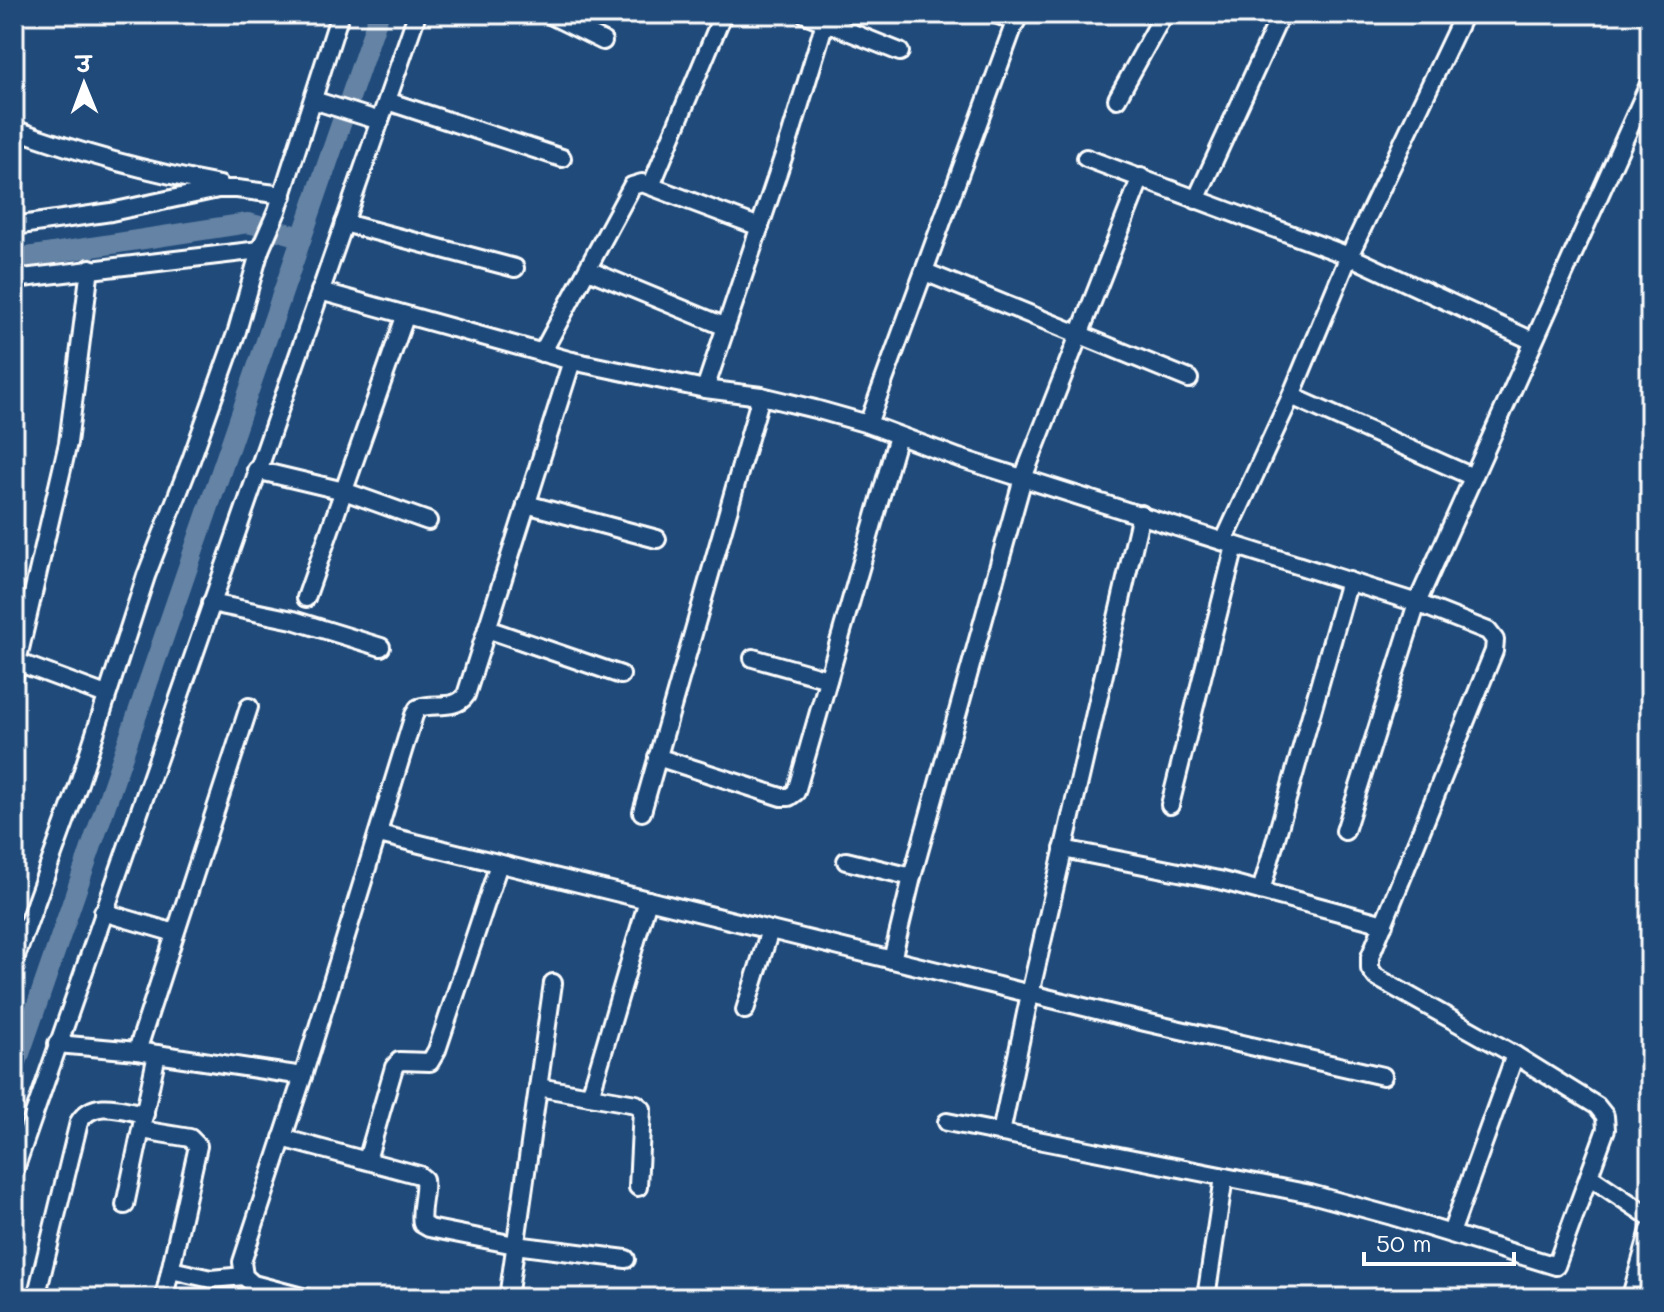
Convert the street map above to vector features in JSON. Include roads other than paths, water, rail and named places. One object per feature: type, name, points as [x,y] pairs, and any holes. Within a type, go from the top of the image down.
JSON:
[{"type":"street","points":[[14,962],[20,925],[78,786],[146,576],[237,331],[260,250],[320,103],[340,14]]},
{"type":"street","points":[[14,1172],[417,14]]},
{"type":"street","points":[[548,14],[603,41]]},
{"type":"street","points":[[651,186],[723,14]]},
{"type":"street","points":[[805,14],[900,52]]},
{"type":"street","points":[[868,424],[1017,18],[996,14]]},
{"type":"street","points":[[1117,99],[1164,14]]},
{"type":"street","points":[[1170,805],[1230,543],[1349,256],[1464,14]]},
{"type":"street","points":[[1196,200],[1279,15]]},
{"type":"street","points":[[705,389],[790,137],[825,22]]},
{"type":"street","points":[[1345,831],[1417,603],[1650,82]]},
{"type":"street","points":[[387,101],[562,158]]},
{"type":"street","points":[[320,103],[380,121]]},
{"type":"street","points":[[14,129],[72,150],[237,189],[280,203]]},
{"type":"street","points":[[1086,158],[1349,256],[1533,341]]},
{"type":"street","points":[[892,960],[912,877],[1023,478],[1141,177]]},
{"type":"street","points":[[542,353],[632,186],[642,183],[760,227]]},
{"type":"street","points":[[14,226],[111,212],[218,189],[237,189]]},
{"type":"street","points":[[344,223],[515,268]]},
{"type":"street","points":[[14,279],[260,250]]},
{"type":"street","points":[[90,268],[68,443],[16,668],[106,695]]},
{"type":"street","points":[[588,270],[726,327]]},
{"type":"street","points":[[925,272],[1189,379]]},
{"type":"street","points":[[320,291],[572,361],[705,389],[761,396],[868,424],[1023,478],[1417,603],[1488,631],[1495,640],[1494,651],[1370,957],[1370,969],[1376,977],[1515,1055],[1597,1106],[1605,1116],[1606,1129],[1556,1266],[1311,1194],[947,1122]]},
{"type":"street","points":[[306,598],[405,317]]},
{"type":"street","points":[[305,1298],[253,1284],[244,1276],[242,1262],[418,708],[427,704],[454,705],[466,695],[572,361]]},
{"type":"street","points":[[642,812],[761,396]]},
{"type":"street","points":[[1291,396],[1473,477]]},
{"type":"street","points":[[657,757],[781,797],[789,797],[796,792],[898,436]]},
{"type":"street","points":[[256,470],[344,491],[428,521]]},
{"type":"street","points":[[526,504],[657,539]]},
{"type":"street","points":[[1001,1133],[1141,514]]},
{"type":"street","points":[[1261,891],[1349,581]]},
{"type":"street","points":[[211,603],[293,620],[381,647]]},
{"type":"street","points":[[487,629],[621,675]]},
{"type":"street","points":[[753,658],[828,679]]},
{"type":"street","points":[[137,1051],[249,707]]},
{"type":"street","points":[[379,834],[1030,994],[1383,1076]]},
{"type":"street","points":[[1063,849],[1261,891],[1384,924]]},
{"type":"street","points":[[846,861],[912,877]]},
{"type":"street","points":[[367,1160],[394,1067],[399,1061],[423,1062],[434,1058],[499,864]]},
{"type":"street","points":[[590,1096],[648,900]]},
{"type":"street","points":[[103,912],[175,933]]},
{"type":"street","points":[[745,1010],[770,930]]},
{"type":"street","points":[[508,1298],[553,983]]},
{"type":"street","points":[[57,1044],[137,1051],[303,1076]]},
{"type":"street","points":[[125,1205],[157,1054]]},
{"type":"street","points":[[1451,1233],[1515,1055]]},
{"type":"street","points":[[538,1087],[636,1104],[642,1109],[638,1187]]},
{"type":"street","points":[[36,1298],[79,1122],[85,1112],[97,1107],[190,1138],[198,1146],[164,1298]]},
{"type":"street","points":[[282,1138],[419,1175],[424,1179],[422,1224],[429,1228],[515,1245],[626,1259]]},
{"type":"street","points":[[1589,1176],[1650,1217]]},
{"type":"street","points":[[1206,1298],[1224,1177]]},
{"type":"street","points":[[1634,1297],[1650,1230]]},
{"type":"street","points":[[171,1270],[211,1279],[244,1276]]},
{"type":"waterway","points":[[14,1071],[379,14]]},
{"type":"waterway","points":[[14,259],[248,223],[302,237]]}]
